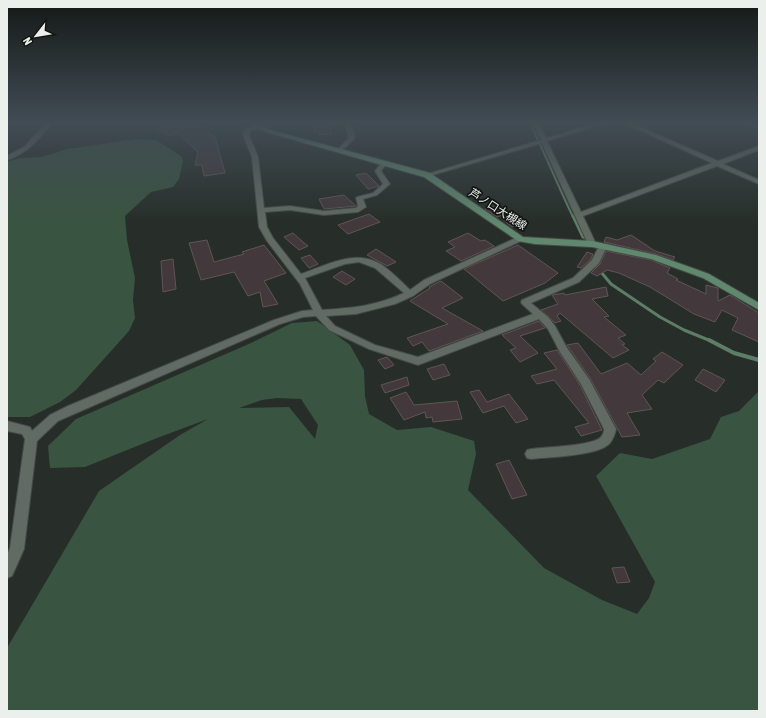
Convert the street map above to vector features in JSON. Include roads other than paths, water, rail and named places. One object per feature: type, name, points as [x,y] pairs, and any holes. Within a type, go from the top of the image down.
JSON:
[{"type":"main road","name":"芦ノ口大槻線","points":[[364,157],[427,175],[522,239],[592,244],[653,257],[706,276],[759,307]]},
{"type":"street","points":[[255,157],[263,227],[270,239],[300,277],[319,314],[332,328],[372,347],[418,360],[540,315]]},
{"type":"street","points":[[427,175],[488,157]]},
{"type":"street","points":[[551,157],[580,215],[592,244]]},
{"type":"street","points":[[703,157],[759,182]]},
{"type":"street","points":[[580,215],[736,157]]},
{"type":"street","points":[[261,210],[290,208],[324,213],[358,210],[362,207],[359,198],[375,194],[387,184],[378,171],[385,162]]},
{"type":"street","points":[[31,439],[54,418],[72,409],[277,322],[302,314],[319,314],[356,310],[392,302],[410,294],[427,282],[522,239]]},
{"type":"street","points":[[531,454],[593,446],[603,442],[609,435],[610,429],[585,382],[563,350],[552,328],[545,319],[525,302],[576,280],[596,261],[603,246]]},
{"type":"street","points":[[300,277],[345,262],[365,260],[378,266],[410,294]]},
{"type":"street","points":[[7,426],[26,430],[31,439],[17,549],[7,571]]},
{"type":"waterway","points":[[545,157],[573,217]]},
{"type":"waterway","points":[[573,216],[583,237],[589,240]]},
{"type":"waterway","points":[[598,263],[596,266],[611,284],[660,317],[684,330],[711,341]]},
{"type":"waterway","points":[[711,341],[734,353],[759,360]]}]
